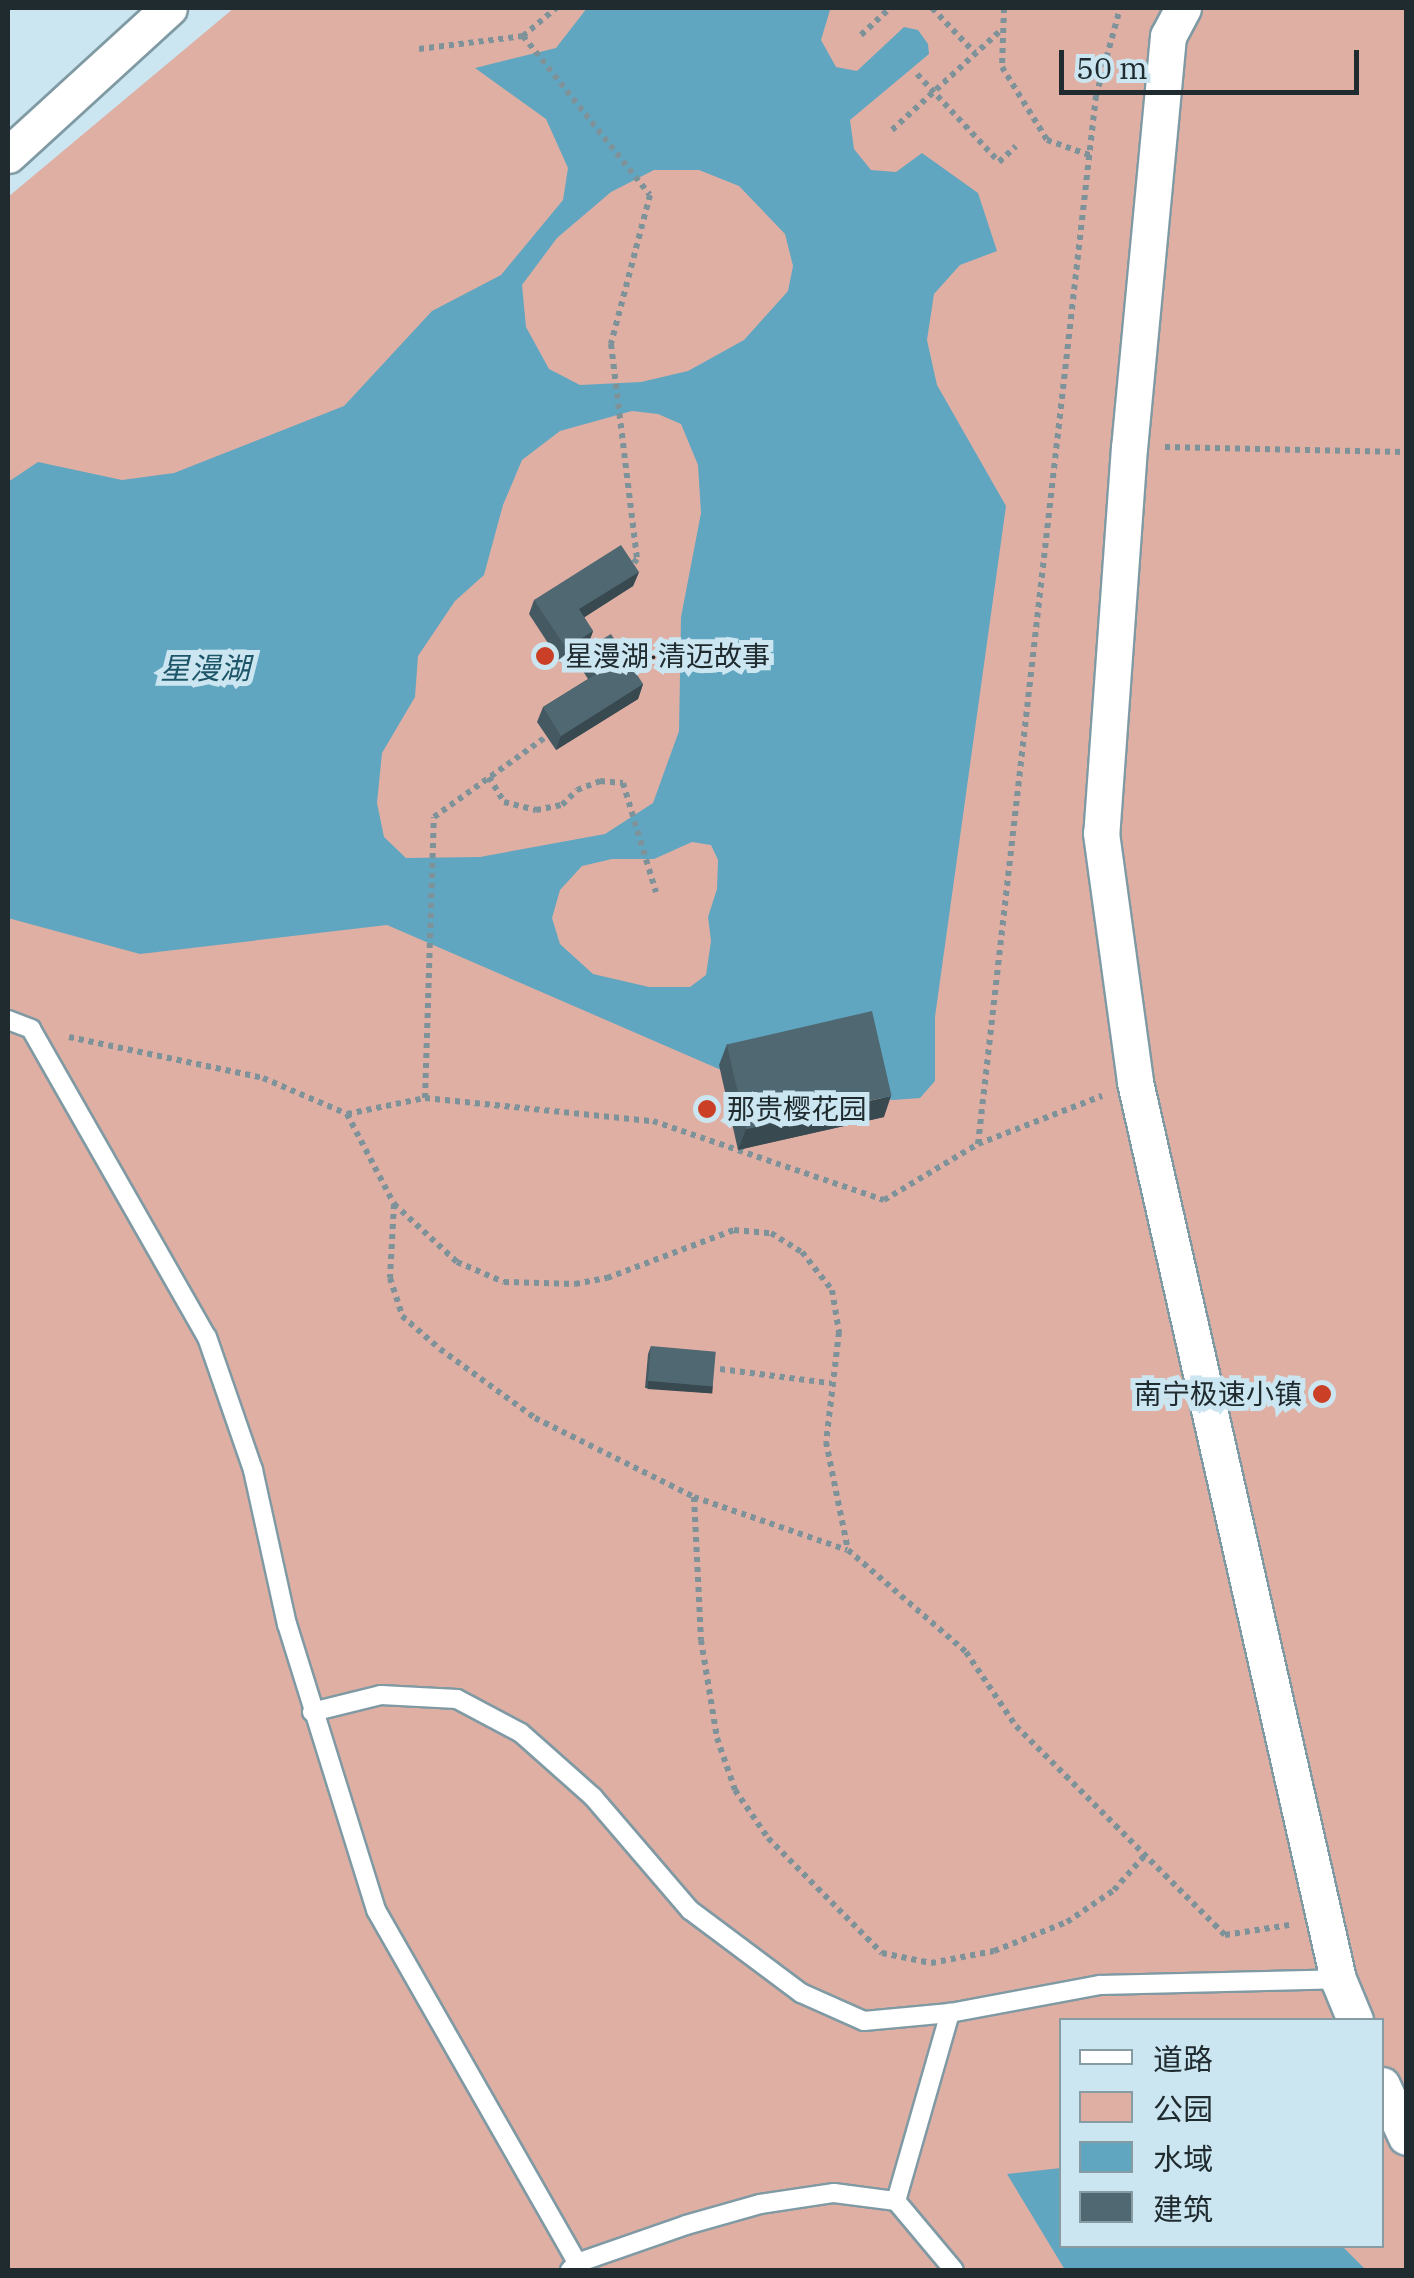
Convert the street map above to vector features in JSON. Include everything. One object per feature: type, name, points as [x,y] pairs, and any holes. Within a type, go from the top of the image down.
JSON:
[{"type":"street","points":[[8,155],[169,8]]},
{"type":"street","points":[[1183,8],[1168,36],[1129,446],[1101,833],[1135,1082],[1338,1980],[1354,2018]]},
{"type":"street","points":[[1384,2090],[1406,2137]]},
{"type":"lane","points":[[8,1020],[31,1030],[207,1337],[253,1470],[287,1624],[376,1910],[573,2267],[760,2204],[834,2193],[896,2201],[954,2270]]},
{"type":"lane","points":[[312,1712],[382,1695],[456,1699],[521,1734],[593,1797],[690,1910],[801,1994],[864,2021],[950,2013],[1100,1986],[1338,1980]]},
{"type":"lane","points":[[896,2201],[950,2013]]},
{"type":"path","points":[[419,50],[522,36],[556,8]]},
{"type":"path","points":[[860,35],[890,8]]},
{"type":"path","points":[[932,8],[975,53]]},
{"type":"path","points":[[1004,8],[1000,31],[1002,67],[1046,140],[1092,156]]},
{"type":"path","points":[[978,1144],[1096,96],[1120,8]]},
{"type":"path","points":[[892,130],[1000,31]]},
{"type":"path","points":[[522,36],[650,194],[610,344],[637,558],[625,573]]},
{"type":"path","points":[[917,74],[999,162],[1016,146]]},
{"type":"path","points":[[1129,446],[1406,452]]},
{"type":"path","points":[[425,1098],[434,817],[546,736]]},
{"type":"path","points":[[489,777],[504,802],[536,810],[562,804],[577,790],[600,781],[623,782],[656,892]]},
{"type":"path","points":[[31,1030],[263,1078],[347,1114],[425,1098],[654,1121],[884,1200],[978,1144],[1135,1082]]},
{"type":"path","points":[[347,1114],[394,1204],[457,1262],[504,1282],[575,1284],[607,1278],[734,1230],[771,1232],[802,1252],[832,1290],[839,1332],[826,1442],[848,1550]]},
{"type":"path","points":[[394,1204],[390,1278],[402,1316],[535,1418],[694,1497],[848,1550],[966,1652],[1016,1726],[1226,1935],[1324,1919]]},
{"type":"path","points":[[720,1369],[830,1384]]},
{"type":"path","points":[[694,1497],[702,1640],[717,1738],[735,1790],[768,1838],[882,1953],[931,1964],[994,1951],[1067,1922],[1114,1890],[1146,1854]]},
{"type":"green space","name":"那贵樱花园","points":[[234,8],[1406,8],[1406,2270],[8,2270],[8,197]]},
{"type":"water","name":"星漫湖","points":[[587,8],[835,8],[830,10],[821,40],[836,67],[857,71],[904,27],[918,30],[928,44],[929,54],[850,120],[854,149],[871,170],[896,172],[922,153],[978,193],[997,251],[960,265],[934,294],[927,340],[937,385],[1006,506],[935,1017],[935,1081],[920,1098],[893,1100],[735,1076],[387,925],[140,954],[8,918],[8,482],[38,462],[122,480],[174,473],[344,406],[432,311],[501,275],[563,200],[568,168],[546,119],[475,68],[556,48]],"holes":[[[654,170],[699,170],[739,186],[785,234],[793,266],[788,291],[744,340],[688,371],[641,382],[580,385],[549,369],[526,327],[522,285],[557,238],[611,192]],[[632,411],[658,414],[681,424],[698,465],[701,513],[681,617],[679,731],[653,803],[605,834],[480,857],[406,858],[384,837],[377,803],[382,753],[415,697],[418,656],[455,601],[484,575],[503,505],[522,460],[560,431]],[[692,842],[711,845],[718,860],[717,889],[708,917],[711,941],[706,975],[690,987],[649,987],[593,974],[560,944],[552,918],[560,890],[582,866],[612,859],[654,859]]]},
{"type":"water","points":[[1059,2168],[1059,2248],[1344,2248],[1366,2270],[1065,2270],[1007,2174]]},
{"type":"building","points":[[621,545],[639,572],[579,609],[593,631],[566,648],[534,600]]},
{"type":"building","points":[[611,634],[643,684],[561,736],[543,707],[598,673],[584,650]]},
{"type":"building","points":[[872,1011],[892,1096],[746,1129],[727,1045]]},
{"type":"building","points":[[651,1346],[716,1352],[713,1387],[648,1381]]},
{"type":"place","name":"星漫湖·清迈故事","points":[[545,656]]},
{"type":"place","name":"那贵樱花园","points":[[707,1109]]},
{"type":"place","name":"南宁极速小镇","points":[[1322,1394]]}]
